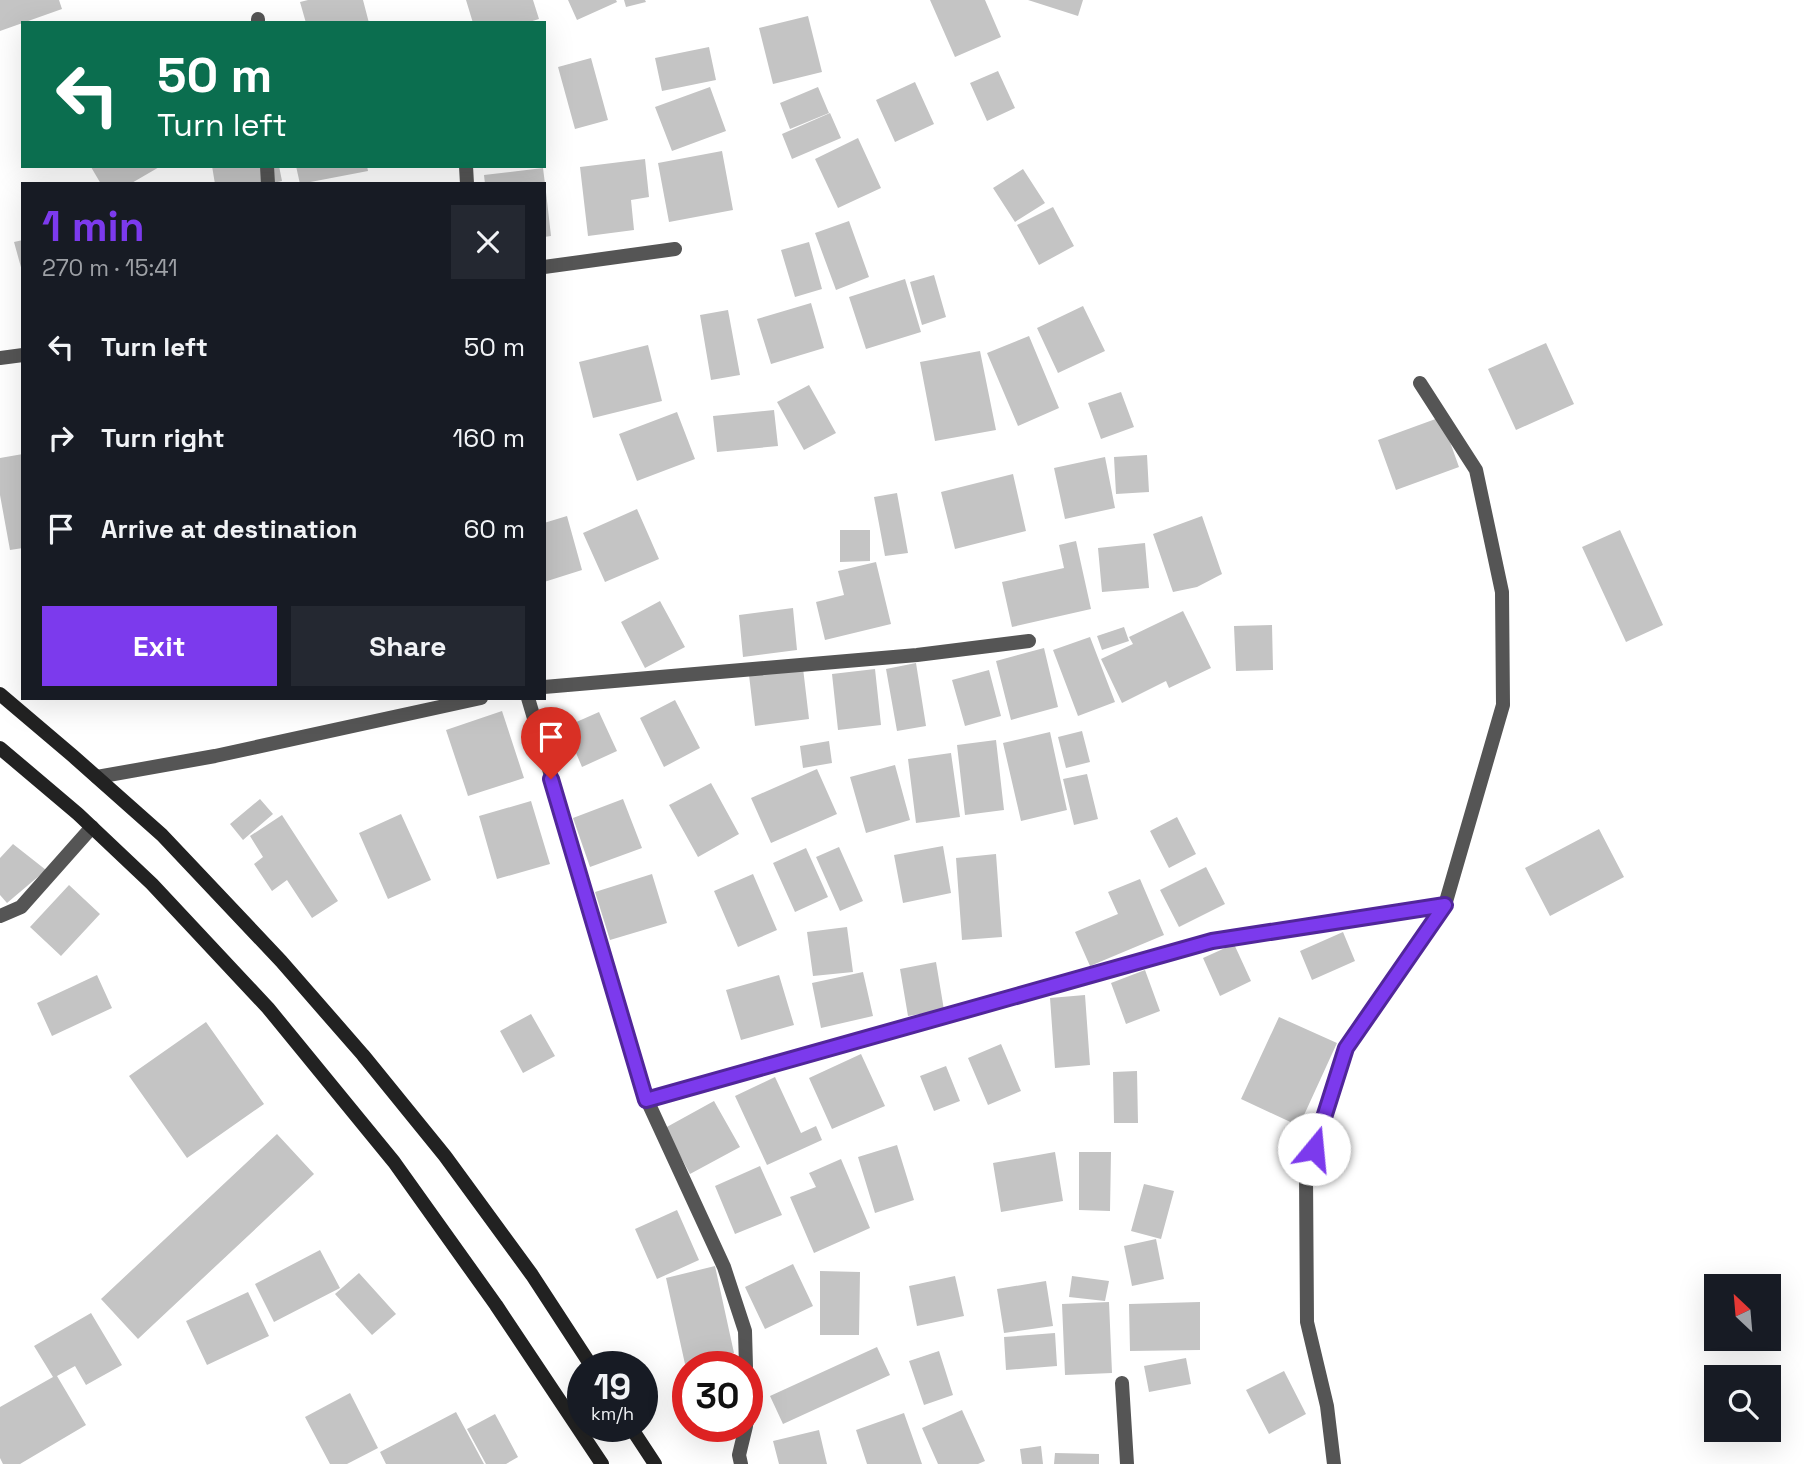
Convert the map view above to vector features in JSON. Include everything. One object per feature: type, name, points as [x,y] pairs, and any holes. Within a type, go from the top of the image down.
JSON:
[{"type":"main road","points":[[0,694],[162,835],[281,961],[363,1055],[445,1156],[532,1275],[582,1351]]},
{"type":"main road","points":[[0,748],[92,827],[152,884],[268,1007],[394,1162],[496,1305],[596,1460]]},
{"type":"main road","points":[[641,1442],[655,1464]]},
{"type":"street","points":[[546,267],[675,249]]},
{"type":"street","points":[[0,358],[21,355]]},
{"type":"street","points":[[1335,1464],[1328,1406],[1307,1322],[1306,1175],[1346,1048],[1445,905],[1503,705],[1502,592],[1476,470],[1420,383]]},
{"type":"street","points":[[546,687],[917,655],[1029,641]]},
{"type":"street","points":[[97,777],[215,756],[472,700]]},
{"type":"street","points":[[529,700],[646,1100],[724,1267],[745,1331],[746,1351]]},
{"type":"street","points":[[0,916],[21,908],[92,827]]},
{"type":"street","points":[[646,1100],[1212,941],[1445,905]]},
{"type":"street","points":[[1122,1383],[1127,1464]]},
{"type":"street","points":[[741,1464],[739,1455],[742,1442]]},
{"type":"building","points":[[0,0],[59,0],[62,9],[21,21],[21,24],[0,31]]},
{"type":"building","points":[[363,0],[368,21],[305,21],[300,2]]},
{"type":"building","points":[[466,0],[533,0],[539,19],[532,21],[472,21]]},
{"type":"building","points":[[568,0],[616,0],[617,2],[577,20]]},
{"type":"building","points":[[624,0],[645,0],[646,2],[626,7]]},
{"type":"building","points":[[930,0],[985,0],[1001,37],[955,57]]},
{"type":"building","points":[[1028,0],[1083,0],[1078,16]]},
{"type":"building","points":[[808,16],[822,72],[773,84],[759,28]]},
{"type":"building","points":[[709,47],[716,80],[662,91],[655,58]]},
{"type":"building","points":[[591,58],[608,120],[575,129],[558,67]]},
{"type":"building","points":[[998,71],[1015,108],[987,121],[970,83]]},
{"type":"building","points":[[915,82],[934,124],[895,142],[876,100]]},
{"type":"building","points":[[710,87],[726,131],[672,151],[655,107]]},
{"type":"building","points":[[818,87],[829,113],[790,129],[780,103]]},
{"type":"building","points":[[830,113],[841,138],[792,159],[782,134]]},
{"type":"building","points":[[858,138],[881,188],[838,208],[815,159]]},
{"type":"building","points":[[722,151],[733,210],[669,222],[658,163]]},
{"type":"building","points":[[645,159],[649,197],[631,200],[634,230],[588,236],[580,167]]},
{"type":"building","points":[[92,168],[158,168],[133,182],[100,182]]},
{"type":"building","points":[[212,168],[279,168],[282,181],[278,182],[215,182]]},
{"type":"building","points":[[296,168],[367,168],[368,171],[310,182],[300,182]]},
{"type":"building","points":[[543,168],[545,182],[485,182],[484,175]]},
{"type":"building","points":[[1023,169],[1045,203],[1015,222],[993,188]]},
{"type":"building","points":[[546,192],[551,236],[546,237]]},
{"type":"building","points":[[1053,207],[1074,246],[1039,265],[1017,225]]},
{"type":"building","points":[[849,221],[869,277],[836,290],[815,233]]},
{"type":"building","points":[[21,240],[21,267],[14,242]]},
{"type":"building","points":[[809,242],[822,289],[795,297],[781,250]]},
{"type":"building","points":[[934,275],[946,317],[922,325],[910,282]]},
{"type":"building","points":[[905,279],[921,332],[866,349],[849,297]]},
{"type":"building","points":[[811,303],[824,348],[771,364],[757,319]]},
{"type":"building","points":[[1083,306],[1105,351],[1058,373],[1037,328]]},
{"type":"building","points":[[728,310],[740,375],[711,380],[700,315]]},
{"type":"building","points":[[1029,336],[1059,408],[1018,426],[987,353]]},
{"type":"building","points":[[1546,343],[1574,404],[1516,430],[1488,369]]},
{"type":"building","points":[[648,345],[662,401],[593,418],[579,362]]},
{"type":"building","points":[[980,351],[996,430],[935,441],[920,362]]},
{"type":"building","points":[[809,385],[836,433],[804,450],[777,402]]},
{"type":"building","points":[[1121,392],[1134,427],[1101,439],[1088,403]]},
{"type":"building","points":[[774,410],[778,446],[717,452],[713,416]]},
{"type":"building","points":[[677,412],[695,459],[637,481],[619,434]]},
{"type":"building","points":[[1441,417],[1459,467],[1396,490],[1378,440]]},
{"type":"building","points":[[21,454],[21,548],[10,550],[0,495],[0,458]]},
{"type":"building","points":[[1147,455],[1149,492],[1116,494],[1114,457]]},
{"type":"building","points":[[1105,457],[1115,508],[1065,519],[1054,468]]},
{"type":"building","points":[[1013,474],[1026,531],[955,549],[941,492]]},
{"type":"building","points":[[897,493],[908,553],[885,556],[874,497]]},
{"type":"building","points":[[637,509],[659,559],[605,582],[583,533]]},
{"type":"building","points":[[567,516],[582,570],[546,581],[546,522]]},
{"type":"building","points":[[1202,516],[1222,574],[1197,587],[1173,592],[1153,534]]},
{"type":"building","points":[[840,530],[870,530],[870,561],[840,562]]},
{"type":"building","points":[[1620,530],[1663,625],[1626,642],[1582,547]]},
{"type":"building","points":[[1076,541],[1091,609],[1012,627],[1002,582],[1064,568],[1059,545]]},
{"type":"building","points":[[1145,543],[1149,588],[1102,592],[1098,548]]},
{"type":"building","points":[[876,562],[891,624],[825,640],[816,602],[844,595],[838,571]]},
{"type":"building","points":[[660,601],[685,647],[645,668],[621,622]]},
{"type":"building","points":[[793,608],[797,650],[743,657],[739,615]]},
{"type":"building","points":[[1183,611],[1211,668],[1169,688],[1166,681],[1122,703],[1101,659],[1133,644],[1129,637]]},
{"type":"building","points":[[1272,625],[1273,670],[1236,671],[1234,626]]},
{"type":"building","points":[[1124,627],[1129,641],[1102,650],[1097,636]]},
{"type":"building","points":[[1090,637],[1115,702],[1078,716],[1053,650]]},
{"type":"building","points":[[1044,648],[1058,707],[1011,720],[996,661]]},
{"type":"building","points":[[916,663],[926,726],[897,731],[886,669]]},
{"type":"building","points":[[803,668],[809,719],[755,726],[749,675]]},
{"type":"building","points":[[875,669],[881,725],[838,730],[832,674]]},
{"type":"building","points":[[989,670],[1001,716],[965,726],[952,680]]},
{"type":"building","points":[[675,700],[700,748],[664,767],[640,718]]},
{"type":"building","points":[[502,711],[524,778],[468,796],[446,730]]},
{"type":"building","points":[[599,712],[617,751],[582,767],[565,727]]},
{"type":"building","points":[[1082,731],[1090,762],[1066,768],[1058,737]]},
{"type":"building","points":[[1050,732],[1067,810],[1021,821],[1003,743]]},
{"type":"building","points":[[996,740],[1004,810],[965,815],[957,745]]},
{"type":"building","points":[[829,741],[832,763],[803,768],[800,746]]},
{"type":"building","points":[[951,753],[960,817],[916,823],[908,759]]},
{"type":"building","points":[[895,765],[910,820],[866,833],[850,777]]},
{"type":"building","points":[[817,769],[837,814],[771,843],[751,798]]},
{"type":"building","points":[[1087,774],[1098,819],[1074,825],[1063,779]]},
{"type":"building","points":[[711,783],[739,834],[698,857],[669,805]]},
{"type":"building","points":[[260,799],[273,814],[243,840],[230,824]]},
{"type":"building","points":[[623,799],[642,848],[590,867],[573,818]]},
{"type":"building","points":[[531,801],[550,864],[497,879],[479,816]]},
{"type":"building","points":[[401,814],[431,880],[388,899],[359,833]]},
{"type":"building","points":[[282,815],[338,901],[312,918],[287,880],[272,891],[254,864],[263,857],[250,836]]},
{"type":"building","points":[[1177,817],[1196,854],[1169,868],[1150,831]]},
{"type":"building","points":[[1599,829],[1624,877],[1550,916],[1525,868]]},
{"type":"building","points":[[13,844],[46,870],[7,903],[0,895],[0,858]]},
{"type":"building","points":[[943,846],[951,893],[903,903],[894,855]]},
{"type":"building","points":[[839,847],[863,901],[840,911],[816,857]]},
{"type":"building","points":[[806,848],[828,897],[795,912],[773,863]]},
{"type":"building","points":[[996,854],[1002,937],[962,940],[956,858]]},
{"type":"building","points":[[1206,867],[1225,904],[1179,927],[1160,890]]},
{"type":"building","points":[[652,874],[667,923],[610,940],[595,892]]},
{"type":"building","points":[[753,874],[777,930],[738,947],[714,891]]},
{"type":"building","points":[[1140,879],[1164,935],[1090,966],[1075,932],[1118,914],[1108,892]]},
{"type":"building","points":[[69,885],[100,914],[61,956],[30,927]]},
{"type":"building","points":[[847,927],[853,972],[813,976],[807,932]]},
{"type":"building","points":[[1343,932],[1355,961],[1312,980],[1300,951]]},
{"type":"building","points":[[1234,944],[1251,981],[1220,996],[1203,958]]},
{"type":"building","points":[[936,962],[944,1010],[908,1016],[900,969]]},
{"type":"building","points":[[1145,970],[1160,1011],[1126,1024],[1111,983]]},
{"type":"building","points":[[863,972],[873,1016],[821,1028],[812,983]]},
{"type":"building","points":[[97,975],[112,1008],[52,1036],[37,1003]]},
{"type":"building","points":[[779,975],[794,1025],[741,1040],[726,990]]},
{"type":"building","points":[[1085,995],[1090,1065],[1055,1068],[1050,998]]},
{"type":"building","points":[[531,1014],[555,1056],[523,1073],[500,1031]]},
{"type":"building","points":[[1279,1017],[1337,1043],[1299,1126],[1241,1099]]},
{"type":"building","points":[[206,1022],[264,1104],[187,1158],[129,1076]]},
{"type":"building","points":[[1001,1044],[1021,1091],[988,1105],[968,1058]]},
{"type":"building","points":[[861,1054],[885,1106],[832,1129],[809,1078]]},
{"type":"building","points":[[946,1066],[960,1101],[934,1111],[920,1076]]},
{"type":"building","points":[[1137,1071],[1138,1123],[1114,1123],[1113,1072]]},
{"type":"building","points":[[775,1077],[801,1133],[816,1126],[822,1140],[767,1165],[735,1096]]},
{"type":"building","points":[[714,1101],[740,1147],[690,1174],[665,1128]]},
{"type":"building","points":[[277,1134],[314,1174],[138,1339],[101,1299]]},
{"type":"building","points":[[897,1145],[914,1200],[875,1213],[858,1157]]},
{"type":"building","points":[[1055,1152],[1063,1201],[1001,1212],[993,1163]]},
{"type":"building","points":[[1079,1152],[1111,1152],[1110,1211],[1079,1210]]},
{"type":"building","points":[[841,1159],[870,1228],[814,1253],[790,1197],[816,1187],[809,1173]]},
{"type":"building","points":[[760,1166],[782,1215],[735,1234],[715,1186]]},
{"type":"building","points":[[1144,1184],[1174,1191],[1161,1239],[1131,1231]]},
{"type":"building","points":[[677,1210],[699,1260],[657,1279],[635,1229]]},
{"type":"building","points":[[1156,1239],[1164,1279],[1132,1286],[1124,1246]]},
{"type":"building","points":[[320,1250],[340,1288],[274,1322],[255,1284]]},
{"type":"building","points":[[793,1264],[813,1306],[765,1329],[745,1287]]},
{"type":"building","points":[[715,1266],[734,1351],[682,1351],[666,1278]]},
{"type":"building","points":[[820,1271],[860,1272],[859,1335],[820,1335]]},
{"type":"building","points":[[359,1273],[396,1314],[372,1335],[335,1294]]},
{"type":"building","points":[[955,1276],[964,1316],[917,1326],[909,1286]]},
{"type":"building","points":[[1072,1276],[1109,1281],[1105,1301],[1069,1297]]},
{"type":"building","points":[[1046,1281],[1053,1326],[1004,1333],[997,1289]]},
{"type":"building","points":[[248,1292],[269,1336],[207,1365],[186,1321]]},
{"type":"building","points":[[1109,1302],[1112,1373],[1065,1375],[1062,1304]]},
{"type":"building","points":[[1200,1302],[1200,1350],[1130,1351],[1129,1304]]},
{"type":"building","points":[[91,1313],[122,1365],[86,1385],[75,1366],[57,1376],[86,1425],[20,1464],[3,1464],[0,1458],[0,1407],[53,1377],[34,1346]]},
{"type":"building","points":[[1055,1333],[1057,1366],[1006,1370],[1004,1337]]},
{"type":"building","points":[[877,1347],[890,1375],[783,1424],[770,1396]]},
{"type":"building","points":[[939,1351],[953,1395],[924,1405],[909,1361]]},
{"type":"building","points":[[1186,1358],[1191,1384],[1149,1392],[1144,1366]]},
{"type":"building","points":[[1284,1371],[1306,1414],[1269,1434],[1246,1390]]},
{"type":"building","points":[[350,1393],[378,1448],[347,1464],[330,1464],[305,1417]]},
{"type":"building","points":[[962,1410],[985,1461],[978,1464],[938,1464],[922,1428]]},
{"type":"building","points":[[456,1412],[484,1464],[386,1464],[380,1452]]},
{"type":"building","points":[[904,1413],[922,1464],[867,1464],[856,1430]]},
{"type":"building","points":[[495,1414],[518,1457],[506,1464],[486,1464],[467,1429]]},
{"type":"building","points":[[819,1430],[827,1464],[779,1464],[773,1441]]},
{"type":"building","points":[[1041,1446],[1043,1464],[1022,1464],[1020,1449]]},
{"type":"building","points":[[1055,1453],[1099,1454],[1099,1464],[1054,1464]]},
{"type":"route","points":[[551,779],[646,1100],[1212,941],[1445,905],[1346,1048],[1314,1149]]}]
